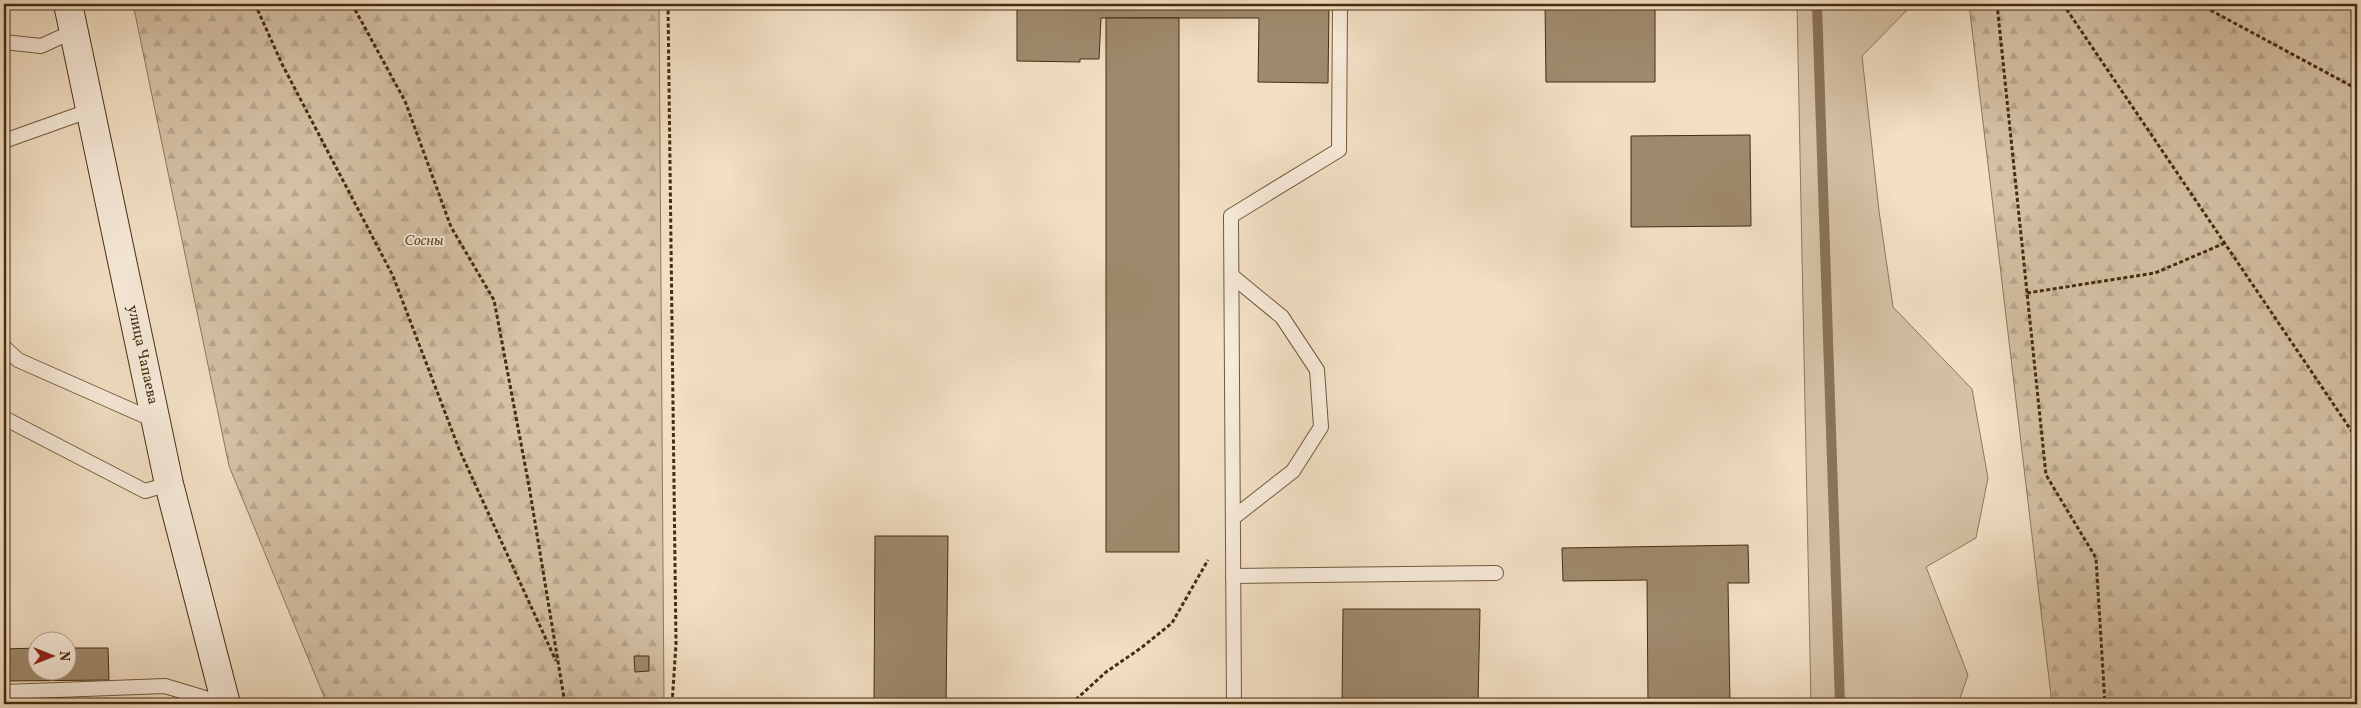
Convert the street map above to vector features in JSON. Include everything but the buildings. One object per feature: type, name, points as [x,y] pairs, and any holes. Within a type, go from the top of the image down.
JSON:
[{"type":"street","name":"улица Чапаева","points":[[68,4],[169,484],[226,704]]},
{"type":"lane","points":[[1234,704],[1231,216],[1339,150],[1340,4]]},
{"type":"lane","points":[[4,42],[41,46],[74,31]]},
{"type":"lane","points":[[4,141],[91,110]]},
{"type":"lane","points":[[1232,276],[1282,317],[1317,370],[1321,427],[1292,471],[1233,518]]},
{"type":"lane","points":[[4,347],[18,360],[156,421]]},
{"type":"lane","points":[[4,418],[145,491],[169,484]]},
{"type":"lane","points":[[1233,576],[1496,573]]},
{"type":"lane","points":[[4,692],[165,686],[226,704]]},
{"type":"path","points":[[255,4],[282,64],[393,276],[460,450],[558,666]]},
{"type":"path","points":[[352,4],[405,101],[450,227],[494,300],[529,486],[565,704]]},
{"type":"path","points":[[668,4],[676,644],[672,704]]},
{"type":"path","points":[[1997,4],[2046,475],[2096,558],[2105,704]]},
{"type":"path","points":[[2063,4],[2357,439]]},
{"type":"path","points":[[2199,4],[2357,89]]},
{"type":"path","points":[[2027,293],[2155,273],[2225,243]]},
{"type":"path","points":[[1071,704],[1106,672],[1141,648],[1172,623],[1209,558]]},
{"type":"green space","name":"Сосны","points":[[133,4],[659,4],[664,704],[327,704],[229,466]]},
{"type":"green space","points":[[1797,4],[1913,4],[1862,56],[1879,211],[1893,307],[1972,389],[1988,478],[1976,538],[1926,567],[1968,675],[1958,704],[1811,704]]},
{"type":"green space","points":[[1969,4],[2357,4],[2357,704],[2052,704]]},
{"type":"waterway","points":[[1817,4],[1840,704]]}]
